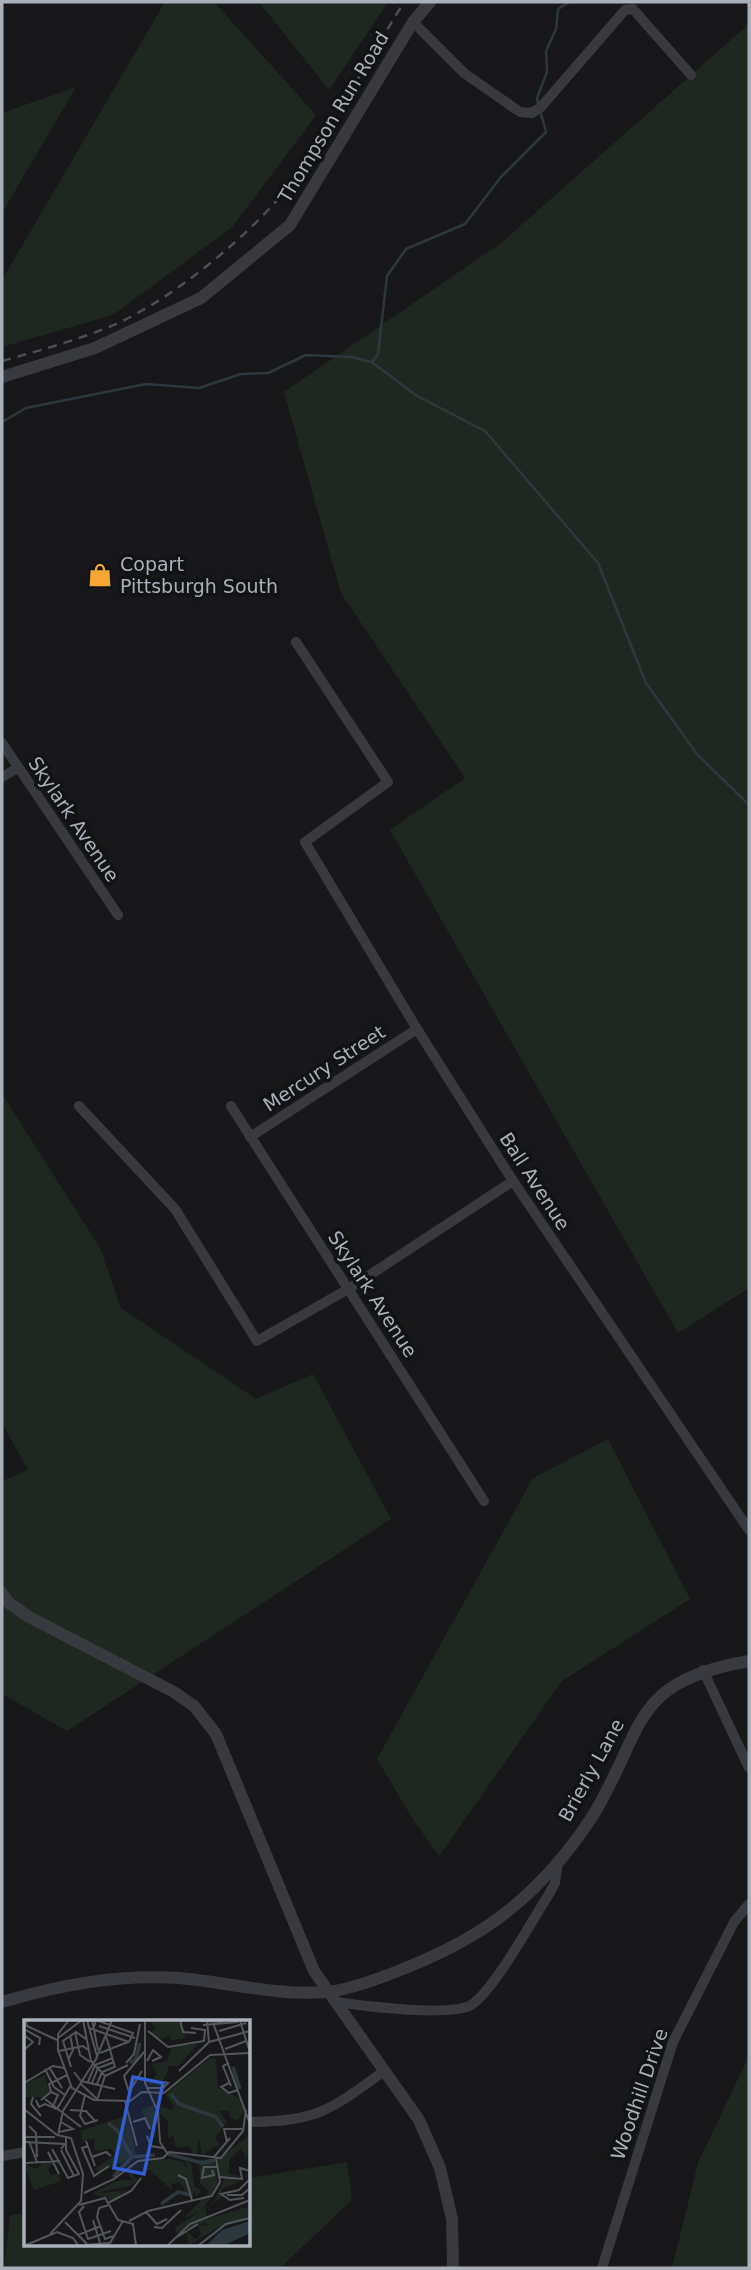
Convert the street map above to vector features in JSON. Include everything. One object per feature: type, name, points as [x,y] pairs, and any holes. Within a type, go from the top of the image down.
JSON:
[{"type":"street","name":"Thompson Run Road","points":[[2,377],[95,348],[201,298],[290,225],[413,22],[430,2]]},
{"type":"street","points":[[413,22],[464,73],[520,112],[537,110],[625,10],[633,9],[691,75]]},
{"type":"street","name":"Ball Avenue","points":[[296,642],[388,782],[305,842],[417,1029],[513,1181],[749,1530]]},
{"type":"street","name":"Skylark Avenue","points":[[2,743],[118,915]]},
{"type":"street","points":[[2,777],[18,768]]},
{"type":"street","name":"Mercury Street","points":[[250,1137],[417,1029]]},
{"type":"street","points":[[79,1106],[175,1209],[257,1341],[350,1288],[513,1181]]},
{"type":"street","name":"Skylark Avenue","points":[[231,1106],[484,1501]]},
{"type":"street","points":[[2,1593],[9,1603],[29,1617],[98,1651],[194,1706],[216,1734],[314,1971],[419,2120],[440,2168],[452,2219],[453,2268]]},
{"type":"street","name":"Brierly Lane","points":[[2,2002],[62,1984],[131,1977],[180,1979],[332,1997],[459,1943],[507,1912],[558,1862],[592,1816],[644,1714],[660,1694],[677,1682],[704,1670],[749,1661]]},
{"type":"street","points":[[704,1670],[749,1768]]},
{"type":"street","points":[[332,1997],[442,2011],[472,2005],[491,1983],[549,1894],[555,1883],[558,1862]]},
{"type":"street","name":"Woodhill Drive","points":[[602,2268],[673,2042],[734,1922],[749,1903]]},
{"type":"street","points":[[250,2122],[306,2119],[334,2106],[384,2071]]},
{"type":"street","points":[[2,2155],[24,2152]]},
{"type":"shaded area","points":[[165,2],[214,2],[316,115],[232,227],[113,315],[2,347],[2,280]]},
{"type":"shaded area","points":[[259,2],[388,2],[329,90]]},
{"type":"shaded area","points":[[749,24],[749,1288],[678,1333],[390,830],[465,778],[341,593],[284,392],[501,243]]},
{"type":"shaded area","points":[[76,87],[2,213],[2,113]]},
{"type":"shaded area","points":[[2,1094],[100,1248],[121,1308],[256,1399],[313,1374],[391,1519],[67,1731],[2,1694],[2,1481],[28,1470],[2,1423]]},
{"type":"shaded area","points":[[608,1439],[690,1599],[562,1681],[439,1856],[414,1821],[377,1759],[533,1478]]},
{"type":"shaded area","points":[[749,2056],[749,2268],[672,2268],[698,2163]]},
{"type":"shaded area","points":[[347,2162],[352,2200],[280,2268],[4,2268],[10,2215],[24,2213],[24,2246],[250,2246],[250,2178]]},
{"type":"waterway","points":[[538,104],[537,98],[547,72],[546,51],[556,29],[558,9],[569,2]]},
{"type":"waterway","points":[[2,422],[26,408],[146,384],[199,388],[241,374],[268,373],[306,355],[351,357],[372,362],[378,354],[387,276],[406,249],[465,224],[501,177],[546,132],[540,110]]},
{"type":"waterway","points":[[373,363],[417,396],[485,431],[598,563],[646,683],[697,754],[749,805]]},
{"type":"railway","points":[[2,361],[83,337],[132,316],[157,302],[232,245],[275,203],[291,183],[404,2]]},
{"type":"place","name":"Copart Pittsburgh South","points":[[100,575]]}]
